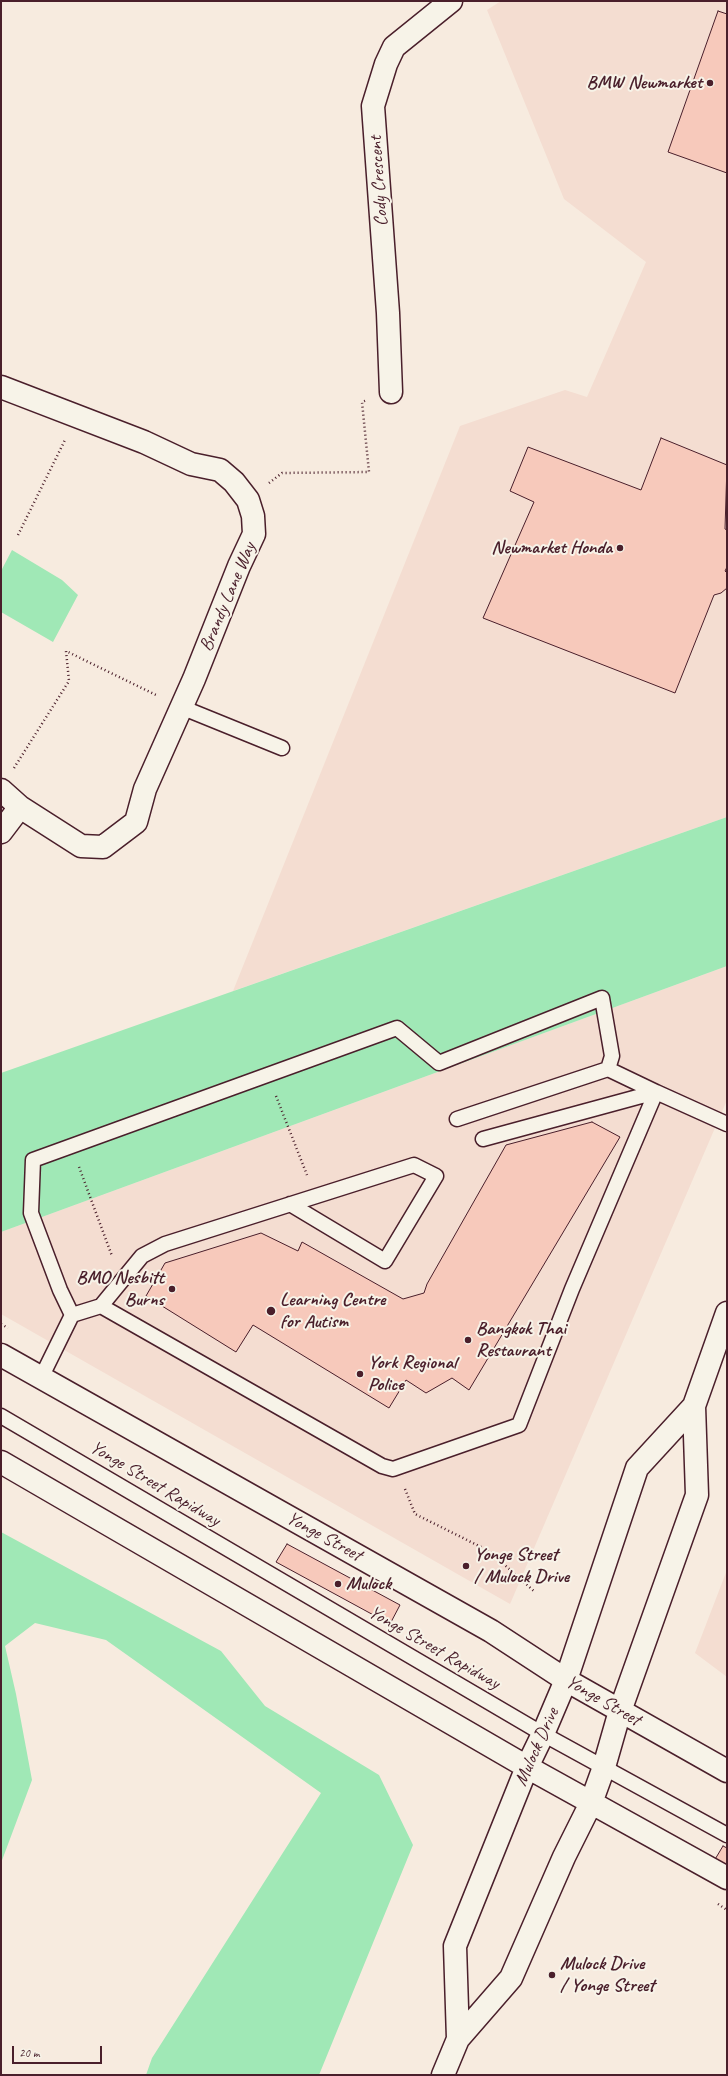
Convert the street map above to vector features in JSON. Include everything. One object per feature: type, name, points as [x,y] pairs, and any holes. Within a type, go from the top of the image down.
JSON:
[{"type":"main road","name":"Cody Crescent","points":[[391,392],[388,313],[374,106],[382,76],[394,47],[451,1]]},
{"type":"main road","name":"Brandy Lane Way","points":[[1,387],[144,442],[191,464],[220,470],[234,482],[248,500],[253,516],[254,534],[239,566],[146,789],[136,822],[103,847],[80,846],[20,807],[1,790]]},
{"type":"main road","points":[[1,832],[20,807]]},
{"type":"main road","name":"Mulock Drive","points":[[444,2075],[458,2039],[511,1978],[564,1857],[591,1803],[604,1767],[620,1711],[697,1495],[694,1406],[727,1313]]},
{"type":"main road","name":"Yonge Street","points":[[1,1355],[491,1631],[566,1680],[727,1772]]},
{"type":"main road","name":"Mulock Drive","points":[[458,2039],[455,1946],[527,1766],[543,1734],[566,1680],[637,1468],[694,1406]]},
{"type":"main road","points":[[1,1462],[591,1803],[727,1878]]},
{"type":"lane","points":[[181,707],[282,748]]},
{"type":"lane","points":[[72,1315],[60,1290],[31,1213],[34,1160],[397,1028],[439,1063],[602,998],[612,1056],[608,1069]]},
{"type":"lane","points":[[457,1119],[608,1069],[727,1124]]},
{"type":"lane","points":[[483,1139],[656,1092]]},
{"type":"lane","points":[[101,1306],[382,1466],[393,1469],[519,1425],[572,1289],[656,1092]]},
{"type":"lane","points":[[41,1378],[72,1315],[101,1306],[142,1256],[165,1244],[290,1204],[315,1196],[414,1165],[436,1176],[385,1261],[290,1204]]},
{"type":"lane","name":"Yonge Street Rapidway","points":[[1,1416],[543,1734],[727,1835]]},
{"type":"path","points":[[248,500],[282,473],[369,472],[362,402],[391,392]]},
{"type":"path","points":[[18,535],[77,416]]},
{"type":"path","points":[[13,770],[70,681],[66,651],[181,707]]},
{"type":"path","points":[[268,1074],[315,1196]]},
{"type":"path","points":[[72,1146],[121,1281]]},
{"type":"path","points":[[393,1469],[408,1494],[416,1514],[489,1551],[536,1592]]},
{"type":"shaded area","points":[[501,1],[727,1],[727,817],[233,991],[460,426],[565,390],[587,397],[646,262],[564,199],[487,10]]},
{"type":"shaded area","points":[[727,966],[727,1100],[510,1604],[1,1314],[1,1232]]},
{"type":"shaded area","points":[[727,1570],[727,1677],[695,1653]]},
{"type":"green space","points":[[12,550],[62,580],[78,595],[53,642],[1,612],[1,571]]},
{"type":"green space","points":[[727,817],[727,966],[1,1232],[1,1073]]},
{"type":"green space","points":[[1,1532],[221,1651],[265,1706],[379,1775],[413,1845],[319,2075],[146,2075],[152,2058],[321,1793],[106,1640],[35,1623],[5,1646],[16,1694],[32,1780],[1,1863]]},
{"type":"building","name":"BMW Newmarket","points":[[718,11],[727,14],[727,173],[668,152]]},
{"type":"building","name":"Newmarket Honda","points":[[661,438],[727,465],[725,529],[727,530],[727,567],[725,571],[727,573],[727,588],[721,593],[714,595],[675,693],[483,618],[534,502],[510,491],[528,447],[641,490]]},
{"type":"building","points":[[592,1122],[620,1137],[469,1390],[452,1378],[426,1393],[406,1380],[389,1408],[253,1325],[236,1352],[146,1296],[165,1263],[261,1233],[298,1251],[302,1242],[403,1299],[424,1293],[427,1284],[506,1145]]},
{"type":"building","name":"Mulock","points":[[287,1544],[400,1605],[390,1624],[276,1562]]},
{"type":"building","points":[[723,1846],[727,1848],[727,1869],[714,1861]]},
{"type":"place","name":"BMW Newmarket","points":[[710,83]]},
{"type":"place","name":"Newmarket Honda","points":[[620,548]]},
{"type":"place","name":"BMO Nesbitt Burns","points":[[172,1289]]},
{"type":"place","name":"Learning Centre for Autism","points":[[271,1311]]},
{"type":"place","name":"Bangkok Thai Restaurant","points":[[468,1340]]},
{"type":"place","name":"York Regional Police","points":[[360,1374]]},
{"type":"place","name":"Yonge Street / Mulock Drive","points":[[466,1566]]},
{"type":"place","name":"Mulock","points":[[338,1584]]},
{"type":"place","name":"Mulock Drive / Yonge Street","points":[[552,1975]]}]
